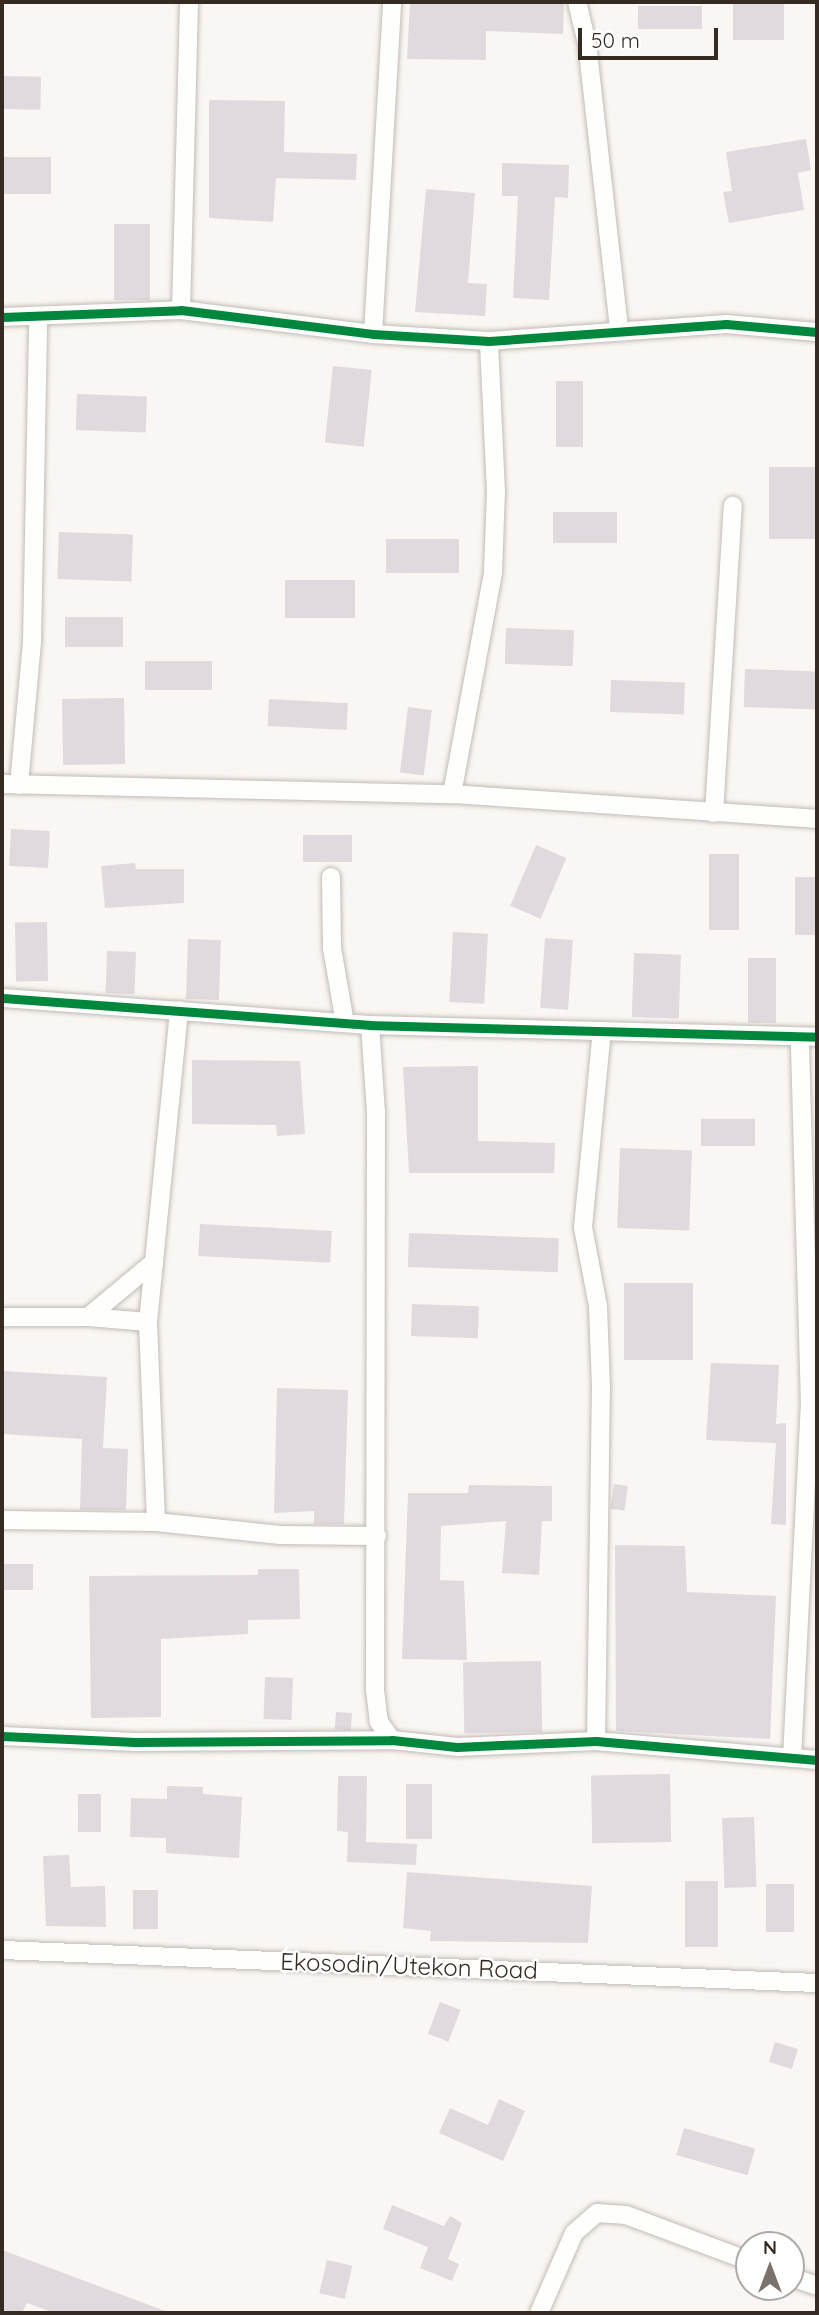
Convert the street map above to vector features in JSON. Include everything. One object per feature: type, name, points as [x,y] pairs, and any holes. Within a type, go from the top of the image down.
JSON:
[{"type":"street","points":[[181,310],[189,2]]},
{"type":"street","points":[[373,334],[391,2]]},
{"type":"street","points":[[577,2],[586,43],[619,330]]},
{"type":"street","points":[[2,317],[181,310],[373,334],[489,341],[570,339],[619,330],[726,324],[817,332]]},
{"type":"street","points":[[38,317],[32,642],[10,785],[452,794],[817,819]]},
{"type":"street","points":[[452,794],[493,572],[496,492],[489,341]]},
{"type":"street","points":[[714,813],[733,506]]},
{"type":"street","points":[[331,877],[332,948],[345,1023]]},
{"type":"street","points":[[2,998],[370,1025],[809,1037],[810,1405],[792,1758]]},
{"type":"street","points":[[156,1522],[148,1322],[179,1010]]},
{"type":"street","points":[[370,1025],[376,1112],[377,1536],[374,1690],[379,1722],[392,1740]]},
{"type":"street","points":[[596,1741],[601,1388],[598,1307],[583,1227],[602,1031]]},
{"type":"street","points":[[89,1317],[154,1262]]},
{"type":"street","points":[[2,1317],[89,1317],[148,1322]]},
{"type":"street","points":[[2,1520],[156,1522],[280,1535],[377,1536]]},
{"type":"street","points":[[2,1736],[135,1742],[392,1740],[457,1747],[596,1741],[817,1760]]},
{"type":"street","name":"Ekosodin/Utekon Road","points":[[2,1950],[817,1983]]},
{"type":"street","points":[[540,2313],[574,2233],[597,2213],[626,2215],[735,2256]]},
{"type":"building","points":[[410,2],[564,2],[563,34],[486,31],[486,60],[407,59]]},
{"type":"building","points":[[733,2],[784,2],[784,40],[733,40]]},
{"type":"building","points":[[638,6],[702,6],[702,29],[638,29]]},
{"type":"building","points":[[2,76],[41,77],[40,110],[2,109]]},
{"type":"building","points":[[209,100],[285,101],[284,152],[357,154],[356,180],[276,178],[273,222],[209,218]]},
{"type":"building","points":[[806,139],[811,170],[798,173],[804,210],[729,223],[723,192],[732,191],[726,152]]},
{"type":"building","points":[[2,157],[51,157],[51,194],[2,194]]},
{"type":"building","points":[[502,163],[569,165],[568,198],[555,197],[549,300],[513,298],[518,196],[502,196]]},
{"type":"building","points":[[426,189],[475,193],[468,283],[487,284],[485,316],[415,312]]},
{"type":"building","points":[[114,224],[150,224],[150,300],[114,300]]},
{"type":"building","points":[[333,366],[372,370],[364,447],[325,443]]},
{"type":"building","points":[[556,381],[583,381],[583,447],[556,447]]},
{"type":"building","points":[[77,394],[147,396],[146,432],[76,430]]},
{"type":"building","points":[[769,467],[817,467],[817,539],[769,539]]},
{"type":"building","points":[[553,512],[617,512],[617,543],[553,543]]},
{"type":"building","points":[[59,532],[133,535],[131,582],[57,579]]},
{"type":"building","points":[[386,539],[459,539],[459,573],[386,573]]},
{"type":"building","points":[[285,580],[355,580],[355,618],[285,618]]},
{"type":"building","points":[[65,617],[123,617],[123,647],[65,647]]},
{"type":"building","points":[[506,628],[574,630],[573,666],[505,664]]},
{"type":"building","points":[[145,661],[212,661],[212,690],[145,690]]},
{"type":"building","points":[[745,669],[817,672],[816,709],[744,707]]},
{"type":"building","points":[[611,680],[685,683],[684,715],[610,712]]},
{"type":"building","points":[[124,698],[125,764],[63,765],[62,699]]},
{"type":"building","points":[[269,699],[348,703],[346,730],[268,726]]},
{"type":"building","points":[[408,707],[432,710],[424,775],[400,773]]},
{"type":"building","points":[[11,829],[50,831],[48,868],[9,866]]},
{"type":"building","points":[[303,835],[352,835],[352,862],[303,862]]},
{"type":"building","points":[[536,845],[566,858],[541,919],[510,906]]},
{"type":"building","points":[[709,854],[739,854],[739,930],[709,930]]},
{"type":"building","points":[[135,863],[136,869],[184,869],[184,903],[105,908],[101,866]]},
{"type":"building","points":[[795,877],[817,877],[817,935],[795,935]]},
{"type":"building","points":[[47,922],[48,981],[16,982],[15,923]]},
{"type":"building","points":[[453,932],[488,934],[484,1004],[449,1002]]},
{"type":"building","points":[[545,938],[573,940],[568,1010],[540,1008]]},
{"type":"building","points":[[188,939],[221,940],[219,1000],[186,999]]},
{"type":"building","points":[[107,951],[136,952],[135,994],[106,993]]},
{"type":"building","points":[[634,953],[681,955],[679,1019],[632,1017]]},
{"type":"building","points":[[748,958],[776,958],[776,1023],[748,1023]]},
{"type":"building","points":[[192,1060],[300,1061],[305,1134],[277,1136],[276,1125],[192,1124]]},
{"type":"building","points":[[478,1066],[478,1141],[555,1143],[554,1173],[409,1173],[403,1067]]},
{"type":"building","points":[[701,1119],[755,1119],[755,1146],[701,1146]]},
{"type":"building","points":[[620,1148],[692,1151],[689,1230],[617,1228]]},
{"type":"building","points":[[200,1224],[332,1231],[330,1263],[198,1256]]},
{"type":"building","points":[[409,1233],[559,1238],[558,1272],[408,1267]]},
{"type":"building","points":[[624,1283],[693,1283],[693,1360],[624,1360]]},
{"type":"building","points":[[412,1304],[479,1306],[478,1338],[411,1336]]},
{"type":"building","points":[[711,1363],[779,1365],[776,1424],[786,1423],[786,1525],[771,1524],[776,1443],[706,1440]]},
{"type":"building","points":[[2,1371],[107,1377],[103,1448],[128,1449],[126,1510],[80,1510],[82,1439],[2,1434]]},
{"type":"building","points":[[277,1388],[348,1390],[344,1524],[314,1524],[314,1511],[274,1513]]},
{"type":"building","points":[[614,1484],[628,1486],[624,1511],[611,1509]]},
{"type":"building","points":[[469,1485],[552,1486],[552,1521],[542,1521],[539,1575],[502,1573],[506,1521],[441,1526],[440,1580],[464,1581],[467,1660],[402,1659],[408,1493],[468,1493]]},
{"type":"building","points":[[615,1545],[685,1546],[687,1592],[776,1596],[770,1739],[616,1731]]},
{"type":"building","points":[[2,1564],[33,1564],[33,1590],[2,1590]]},
{"type":"building","points":[[258,1569],[299,1569],[300,1619],[248,1620],[248,1634],[161,1639],[161,1717],[91,1718],[89,1576],[258,1575]]},
{"type":"building","points":[[541,1661],[542,1732],[464,1733],[463,1662]]},
{"type":"building","points":[[265,1677],[293,1678],[292,1720],[264,1719]]},
{"type":"building","points":[[336,1712],[352,1713],[351,1730],[335,1729]]},
{"type":"building","points":[[670,1774],[671,1842],[592,1843],[591,1775]]},
{"type":"building","points":[[338,1776],[367,1776],[366,1842],[417,1844],[416,1865],[347,1862],[348,1832],[337,1831]]},
{"type":"building","points":[[406,1784],[432,1784],[432,1839],[406,1839]]},
{"type":"building","points":[[167,1786],[203,1787],[203,1794],[242,1797],[239,1858],[166,1853],[166,1838],[130,1837],[131,1798],[167,1799]]},
{"type":"building","points":[[78,1794],[101,1794],[101,1832],[78,1832]]},
{"type":"building","points":[[754,1817],[756,1887],[724,1888],[722,1818]]},
{"type":"building","points":[[69,1855],[71,1887],[105,1886],[106,1927],[46,1926],[43,1856]]},
{"type":"building","points":[[407,1872],[592,1886],[588,1943],[430,1941],[431,1931],[403,1928]]},
{"type":"building","points":[[685,1881],[718,1881],[718,1947],[685,1947]]},
{"type":"building","points":[[766,1884],[794,1884],[794,1932],[766,1932]]},
{"type":"building","points":[[133,1890],[158,1890],[158,1929],[133,1929]]},
{"type":"building","points":[[440,2002],[461,2010],[448,2042],[428,2034]]},
{"type":"building","points":[[775,2042],[798,2049],[792,2069],[769,2062]]},
{"type":"building","points":[[499,2099],[525,2111],[503,2161],[439,2133],[450,2108],[488,2125]]},
{"type":"building","points":[[684,2128],[755,2148],[747,2175],[676,2155]]},
{"type":"building","points":[[392,2205],[444,2226],[450,2216],[462,2223],[448,2259],[459,2264],[452,2281],[420,2268],[428,2247],[383,2229]]},
{"type":"building","points":[[2,2250],[168,2313],[55,2313],[27,2303],[22,2313],[2,2313]]},
{"type":"building","points":[[327,2260],[352,2266],[345,2299],[319,2293]]},
{"type":"cycle path","points":[[2,317],[181,310],[373,334],[489,341],[726,324],[817,332]]},
{"type":"cycle path","points":[[2,998],[370,1025],[817,1037]]},
{"type":"cycle path","points":[[2,1736],[135,1742],[392,1740],[457,1747],[596,1741],[817,1760]]}]
